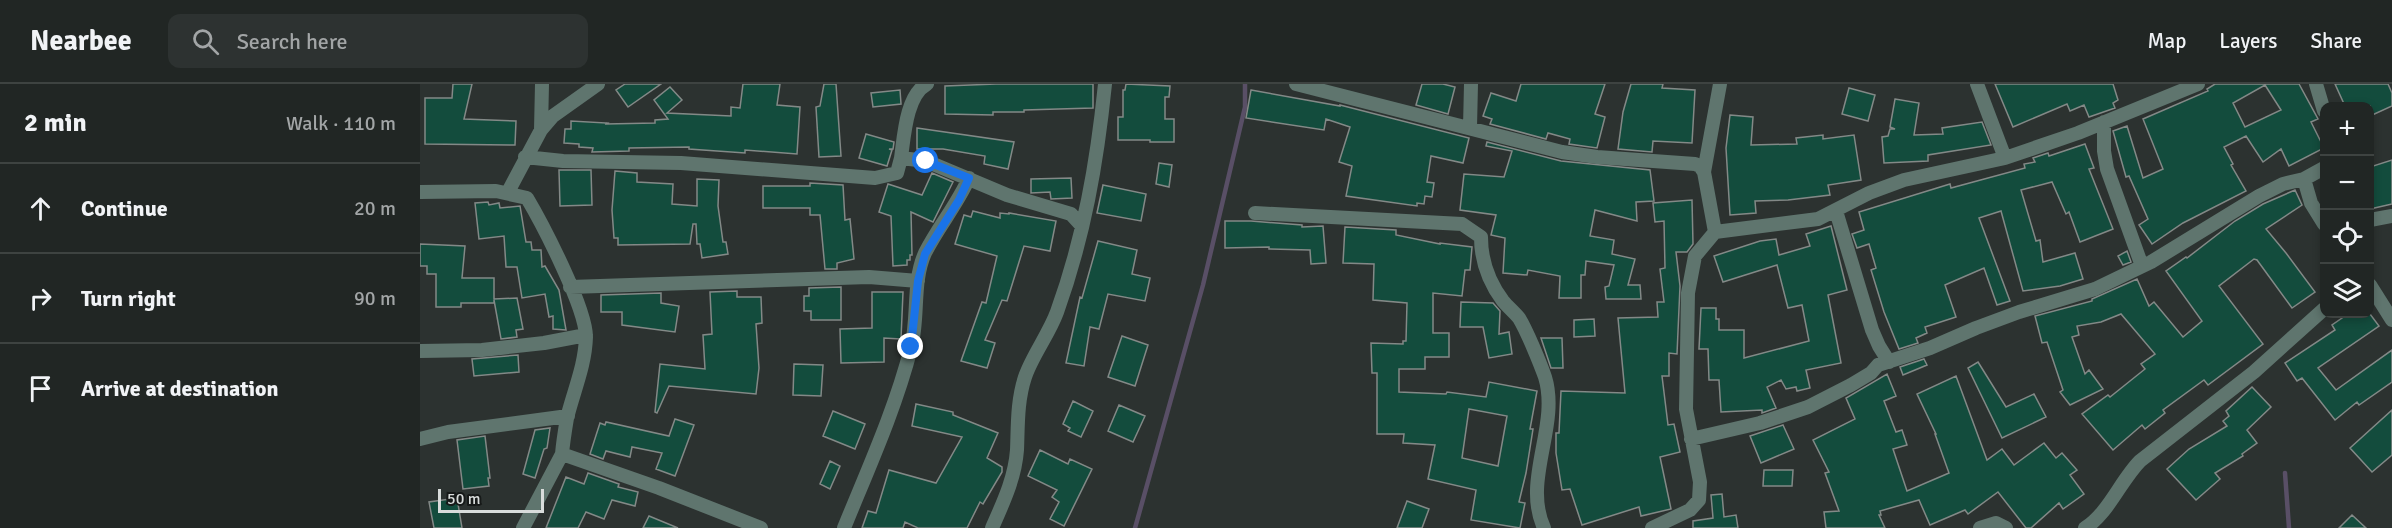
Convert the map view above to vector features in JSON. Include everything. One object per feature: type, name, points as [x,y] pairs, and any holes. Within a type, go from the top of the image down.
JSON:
[{"type":"street","points":[[541,130],[542,84]]},
{"type":"street","points":[[508,192],[541,130],[553,116],[598,84]]},
{"type":"street","points":[[525,157],[563,161],[692,164],[875,178],[897,173],[902,158],[906,118],[921,87],[927,84]]},
{"type":"street","points":[[992,528],[1012,476],[1025,375],[1056,314],[1075,254],[1092,187],[1105,84]]},
{"type":"street","points":[[1296,84],[1562,152],[1597,157],[1695,164],[1700,166],[1704,172]]},
{"type":"street","points":[[1470,127],[1471,84]]},
{"type":"street","points":[[1716,232],[1704,172],[1720,84]]},
{"type":"street","points":[[1977,84],[2005,158]]},
{"type":"street","points":[[1653,528],[1690,510],[1699,500],[1700,482],[1686,410],[1688,293],[1695,256],[1716,232],[1818,219],[1869,193],[1904,180],[2005,158],[2104,122],[2198,84]]},
{"type":"street","points":[[2316,84],[2322,102]]},
{"type":"street","points":[[2104,122],[2104,151],[2107,169],[2142,266]]},
{"type":"street","points":[[902,158],[926,161],[1007,195],[1071,214],[1081,225]]},
{"type":"street","points":[[1691,439],[1760,423],[1808,407],[1871,373],[1878,365],[1930,348],[2019,312],[2095,289],[2142,266],[2259,196],[2283,184],[2304,180],[2320,171]]},
{"type":"street","points":[[844,528],[897,396],[911,347],[918,281],[925,254],[959,200],[969,178]]},
{"type":"street","points":[[2304,180],[2311,203],[2320,216]]},
{"type":"street","points":[[420,192],[496,190],[527,198],[541,221],[582,314],[586,335],[581,373],[568,416],[562,454],[523,528]]},
{"type":"street","points":[[1836,211],[1872,330],[1889,362]]},
{"type":"street","points":[[1255,213],[1462,224],[1482,237],[1481,255],[1489,276],[1502,298],[1519,319],[1545,378],[1547,418],[1538,480],[1538,508],[1544,528]]},
{"type":"street","points":[[2374,219],[2392,216]]},
{"type":"street","points":[[570,287],[869,277],[918,281]]},
{"type":"street","points":[[2374,291],[2392,320]]},
{"type":"street","points":[[2088,527],[2100,516],[2129,472],[2140,461],[2254,372],[2320,313]]},
{"type":"street","points":[[420,351],[482,350],[544,343],[586,335]]},
{"type":"street","points":[[420,439],[448,432],[568,416]]},
{"type":"street","points":[[562,454],[659,488],[761,528]]},
{"type":"street","points":[[1980,528],[1996,523],[2007,528]]},
{"type":"building","points":[[453,84],[472,84],[464,119],[516,121],[515,145],[425,144],[425,98],[452,98]]},
{"type":"building","points":[[625,84],[661,84],[628,107],[616,90]]},
{"type":"building","points":[[743,84],[780,84],[777,105],[800,107],[797,154],[745,150],[745,153],[689,149],[689,147],[629,148],[629,151],[592,152],[593,148],[564,143],[565,129],[571,129],[571,121],[607,123],[605,124],[655,123],[655,120],[668,119],[654,100],[670,87],[682,100],[667,113],[731,116],[731,107],[740,108]]},
{"type":"building","points":[[824,84],[836,84],[841,156],[819,157],[816,107],[820,106]]},
{"type":"building","points":[[1093,84],[1093,108],[993,112],[993,115],[945,114],[945,86]]},
{"type":"building","points":[[1126,84],[1170,86],[1169,97],[1165,97],[1165,119],[1174,119],[1174,142],[1118,140],[1118,117],[1123,117],[1123,90]]},
{"type":"building","points":[[1422,84],[1443,84],[1455,87],[1448,114],[1416,105]]},
{"type":"building","points":[[1521,84],[1605,84],[1595,114],[1605,117],[1597,148],[1569,144],[1570,139],[1548,133],[1546,139],[1490,124],[1492,119],[1483,116],[1491,93],[1516,101]]},
{"type":"building","points":[[1631,84],[1663,84],[1662,88],[1695,90],[1692,143],[1653,141],[1652,152],[1618,149],[1623,112]]},
{"type":"building","points":[[1995,84],[2113,84],[2118,100],[2113,103],[2115,108],[2089,117],[2084,105],[2070,111],[2067,104],[2013,127]]},
{"type":"building","points":[[2215,84],[2299,84],[2318,119],[2311,122],[2320,140],[2320,150],[2289,166],[2281,149],[2263,162],[2246,136],[2224,147],[2246,191],[2183,223],[2152,244],[2139,225],[2148,219],[2129,176],[2126,177],[2113,131],[2127,126],[2143,178],[2163,169],[2143,119],[2208,91],[2207,89]],"holes":[[[2265,85],[2281,110],[2245,127],[2233,103]]]},
{"type":"building","points":[[2335,84],[2388,84],[2392,93],[2392,106],[2374,114],[2374,102],[2343,102]]},
{"type":"building","points":[[1849,88],[1875,95],[1868,121],[1842,114]]},
{"type":"building","points":[[900,90],[901,104],[873,107],[871,93]]},
{"type":"building","points":[[1251,90],[1340,105],[1469,138],[1463,163],[1431,156],[1427,182],[1434,183],[1432,197],[1425,196],[1424,204],[1417,203],[1417,206],[1346,196],[1352,166],[1339,162],[1350,127],[1326,119],[1324,130],[1246,118]]},
{"type":"building","points":[[1895,99],[1919,103],[1914,135],[1943,134],[1942,128],[1982,122],[1991,145],[1928,155],[1928,161],[1884,163],[1882,137],[1888,136],[1890,129],[1895,129],[1890,127]]},
{"type":"building","points":[[1730,115],[1753,117],[1751,145],[1797,144],[1796,138],[1823,135],[1823,139],[1854,135],[1861,180],[1828,185],[1830,195],[1755,201],[1756,213],[1730,215],[1726,148]]},
{"type":"building","points":[[917,128],[1014,142],[1008,169],[984,164],[985,156],[943,149],[917,149]]},
{"type":"building","points":[[866,134],[894,142],[893,149],[889,149],[892,150],[887,166],[859,158]]},
{"type":"building","points":[[1487,142],[1561,161],[1650,170],[1654,201],[1636,202],[1637,221],[1595,210],[1590,236],[1614,240],[1612,254],[1635,259],[1628,285],[1640,285],[1641,299],[1606,299],[1605,287],[1609,286],[1614,265],[1586,261],[1585,275],[1581,275],[1581,298],[1559,298],[1560,276],[1528,270],[1527,275],[1503,273],[1505,238],[1491,235],[1496,215],[1460,210],[1464,174],[1504,177],[1512,151],[1486,146]]},
{"type":"building","points":[[2085,144],[2094,168],[2089,169],[2113,229],[2080,242],[2069,212],[2066,214],[2052,182],[2021,190],[2036,241],[2040,240],[2043,262],[2075,253],[2083,279],[2060,286],[2023,291],[2001,211],[1979,218],[2010,301],[1997,305],[1984,268],[1945,285],[1956,317],[1925,327],[1927,333],[1916,338],[1918,343],[1899,349],[1871,270],[1876,268],[1869,244],[1857,248],[1852,234],[1864,230],[1859,212],[1950,184],[1951,188],[2025,168],[2024,164],[2035,162],[2033,158],[2048,153],[2049,156]]},
{"type":"building","points":[[2392,160],[2392,204],[2374,208],[2374,166]]},
{"type":"building","points":[[1159,163],[1172,165],[1169,187],[1156,184]]},
{"type":"building","points":[[559,170],[591,170],[592,205],[560,206]]},
{"type":"building","points":[[615,171],[637,173],[637,182],[673,184],[672,204],[697,206],[697,179],[719,180],[718,206],[723,242],[726,242],[728,254],[702,258],[700,244],[697,244],[696,224],[693,224],[690,244],[618,245],[618,238],[614,238],[612,210]]},
{"type":"building","points":[[932,173],[953,182],[933,222],[911,212],[912,255],[910,255],[910,260],[907,260],[907,265],[893,266],[891,216],[879,212],[888,184],[922,195]]},
{"type":"building","points":[[1071,178],[1072,198],[1051,199],[1050,192],[1031,193],[1031,179]]},
{"type":"building","points":[[810,183],[843,185],[845,220],[850,219],[854,259],[837,263],[837,269],[825,269],[820,215],[810,215],[810,208],[763,208],[763,186],[810,186]]},
{"type":"building","points":[[1103,185],[1146,194],[1141,221],[1097,213]]},
{"type":"building","points":[[2295,190],[2302,205],[2266,229],[2315,292],[2292,308],[2254,259],[2219,286],[2263,344],[2208,385],[2204,380],[2163,410],[2165,413],[2145,429],[2142,425],[2113,450],[2082,414],[2108,395],[2110,397],[2145,369],[2141,364],[2155,354],[2121,314],[2101,322],[2077,326],[2079,335],[2072,337],[2085,374],[2089,370],[2103,389],[2070,405],[2060,392],[2063,390],[2047,342],[2042,343],[2035,316],[2092,301],[2137,279],[2149,306],[2154,302],[2183,337],[2202,321],[2166,271],[2235,221],[2263,204]]},
{"type":"building","points":[[1692,200],[1693,244],[1687,252],[1676,252],[1680,286],[1677,354],[1669,353],[1669,376],[1662,376],[1668,425],[1674,424],[1680,452],[1660,457],[1671,509],[1641,516],[1639,507],[1582,525],[1570,489],[1562,490],[1556,453],[1561,391],[1625,393],[1618,318],[1658,317],[1657,302],[1664,302],[1660,269],[1665,268],[1664,221],[1655,222],[1653,203]]},
{"type":"building","points":[[488,202],[489,205],[499,203],[500,208],[520,206],[526,242],[531,242],[532,250],[541,250],[542,267],[545,266],[559,290],[566,330],[553,329],[553,316],[549,317],[545,294],[522,298],[517,267],[506,267],[504,236],[479,239],[475,203]]},
{"type":"building","points":[[973,211],[1000,218],[1000,213],[1009,213],[1056,221],[1050,251],[1024,246],[1007,301],[1002,300],[985,340],[995,343],[987,368],[961,361],[982,302],[986,303],[997,256],[955,244],[964,215],[971,217]]},
{"type":"building","points":[[1225,221],[1251,221],[1302,225],[1302,227],[1323,226],[1326,263],[1311,264],[1310,250],[1269,249],[1269,247],[1225,248]]},
{"type":"building","points":[[1831,226],[1847,290],[1828,295],[1841,363],[1806,370],[1810,388],[1797,391],[1796,387],[1786,389],[1781,380],[1767,387],[1776,408],[1762,413],[1762,410],[1721,412],[1719,380],[1709,380],[1708,349],[1699,349],[1701,308],[1716,308],[1719,330],[1744,330],[1744,358],[1809,341],[1802,305],[1788,308],[1777,265],[1723,282],[1714,256],[1760,241],[1776,239],[1779,255],[1810,246],[1806,234]]},
{"type":"building","points":[[1345,227],[1396,230],[1396,235],[1440,244],[1472,247],[1470,270],[1465,270],[1462,296],[1433,293],[1433,333],[1449,333],[1449,357],[1425,357],[1425,369],[1399,369],[1399,392],[1446,394],[1447,392],[1486,397],[1489,382],[1537,391],[1530,429],[1533,429],[1526,473],[1519,502],[1525,503],[1520,528],[1471,520],[1476,490],[1428,479],[1435,445],[1403,443],[1404,434],[1377,434],[1377,373],[1372,373],[1371,343],[1403,344],[1403,341],[1406,341],[1407,303],[1373,300],[1374,264],[1343,263]],"holes":[[[1469,409],[1507,416],[1498,466],[1462,458]]]},
{"type":"building","points":[[1098,241],[1137,250],[1132,274],[1150,278],[1145,301],[1108,294],[1099,329],[1090,327],[1084,366],[1066,363],[1080,297],[1082,298]]},
{"type":"building","points":[[420,244],[465,246],[462,278],[494,278],[494,299],[517,298],[523,329],[516,330],[517,337],[501,339],[494,300],[494,303],[461,303],[461,307],[436,307],[436,274],[427,274],[427,266],[420,266]]},
{"type":"building","points":[[2127,251],[2131,262],[2123,265],[2118,256]]},
{"type":"building","points":[[841,287],[841,320],[811,320],[811,311],[804,311],[804,296],[809,296],[809,288]]},
{"type":"building","points":[[737,291],[737,297],[761,297],[762,323],[756,324],[759,368],[756,394],[669,386],[657,413],[655,412],[660,364],[705,369],[703,335],[712,334],[710,292]]},
{"type":"building","points":[[872,292],[903,292],[901,339],[884,338],[884,362],[841,363],[840,329],[872,328]]},
{"type":"building","points":[[661,293],[661,303],[679,306],[675,332],[622,325],[622,312],[601,312],[601,295]]},
{"type":"building","points":[[1461,302],[1493,303],[1500,311],[1499,334],[1509,332],[1512,354],[1489,358],[1483,327],[1460,327]]},
{"type":"building","points":[[2342,318],[2373,318],[2379,326],[2318,368],[2336,390],[2392,350],[2392,382],[2359,405],[2357,402],[2335,420],[2302,378],[2297,381],[2285,363],[2335,330],[2332,325]]},
{"type":"building","points":[[1594,319],[1595,336],[1574,337],[1574,320]]},
{"type":"building","points":[[1122,336],[1148,345],[1135,386],[1108,377]]},
{"type":"building","points":[[1541,338],[1562,338],[1563,368],[1551,368]]},
{"type":"building","points":[[518,355],[519,372],[474,376],[472,359]]},
{"type":"building","points":[[1924,359],[1927,365],[1903,375],[1900,367]]},
{"type":"building","points":[[1978,362],[2006,407],[2034,394],[2046,417],[2002,438],[1968,368]]},
{"type":"building","points":[[794,364],[823,365],[821,396],[793,395]]},
{"type":"building","points":[[1887,374],[1896,396],[1884,401],[1896,432],[1902,430],[1907,445],[1893,449],[1907,491],[1949,473],[1936,434],[1917,394],[1956,376],[1987,460],[2002,449],[2014,465],[2044,443],[2056,458],[2062,453],[2077,470],[2070,475],[2084,494],[2063,509],[2059,503],[2031,528],[2026,528],[1998,492],[1968,514],[1965,510],[1930,525],[1919,500],[1880,511],[1881,515],[1879,515],[1885,528],[1826,528],[1824,512],[1839,511],[1825,473],[1829,472],[1813,440],[1855,419],[1846,398]]},
{"type":"building","points":[[2252,387],[2271,407],[2247,430],[2257,443],[2242,454],[2243,456],[2215,473],[2220,479],[2196,500],[2167,469],[2189,449],[2227,426],[2223,421],[2229,416],[2226,411]]},
{"type":"building","points":[[1073,401],[1093,411],[1081,437],[1068,431],[1070,428],[1063,424]]},
{"type":"building","points":[[916,404],[953,412],[953,415],[998,433],[987,458],[1002,467],[1002,472],[983,504],[980,502],[967,528],[918,528],[905,522],[903,528],[862,528],[868,511],[876,513],[889,470],[936,483],[962,437],[912,426]]},
{"type":"building","points":[[1119,405],[1145,416],[1133,442],[1108,431]]},
{"type":"building","points":[[2392,410],[2392,455],[2372,472],[2350,448]]},
{"type":"building","points":[[833,411],[865,424],[855,449],[823,436]]},
{"type":"building","points":[[675,419],[694,425],[675,476],[656,469],[662,453],[632,447],[630,457],[606,451],[603,459],[590,454],[600,423],[605,425],[606,422],[669,436]]},
{"type":"building","points":[[1783,425],[1794,449],[1761,463],[1750,436]]},
{"type":"building","points":[[550,428],[547,448],[544,449],[535,478],[523,474],[535,430]]},
{"type":"building","points":[[485,436],[489,486],[463,489],[457,440]]},
{"type":"building","points":[[1040,450],[1068,464],[1070,459],[1092,469],[1064,526],[1050,519],[1059,502],[1052,497],[1057,490],[1028,476]]},
{"type":"building","points":[[830,461],[840,466],[830,489],[820,484]]},
{"type":"building","points":[[1764,470],[1793,470],[1792,486],[1763,486]]},
{"type":"building","points":[[588,473],[619,484],[618,487],[638,492],[635,506],[612,500],[604,519],[586,512],[578,528],[546,528],[566,477],[584,484]]},
{"type":"building","points":[[1722,494],[1724,517],[1736,515],[1738,528],[1693,528],[1693,521],[1713,518],[1711,495]]},
{"type":"building","points":[[457,498],[462,528],[434,528],[429,502]]},
{"type":"building","points":[[1407,501],[1429,509],[1422,528],[1397,528]]},
{"type":"building","points":[[2352,515],[2366,528],[2339,528]]},
{"type":"building","points":[[649,516],[678,528],[643,528]]},
{"type":"waterway","points":[[1135,528],[1203,285],[1245,107],[1245,84]]},
{"type":"waterway","points":[[2285,473],[2289,528]]},
{"type":"route","points":[[911,347],[918,281],[925,254],[959,200],[969,178],[926,161]]}]
